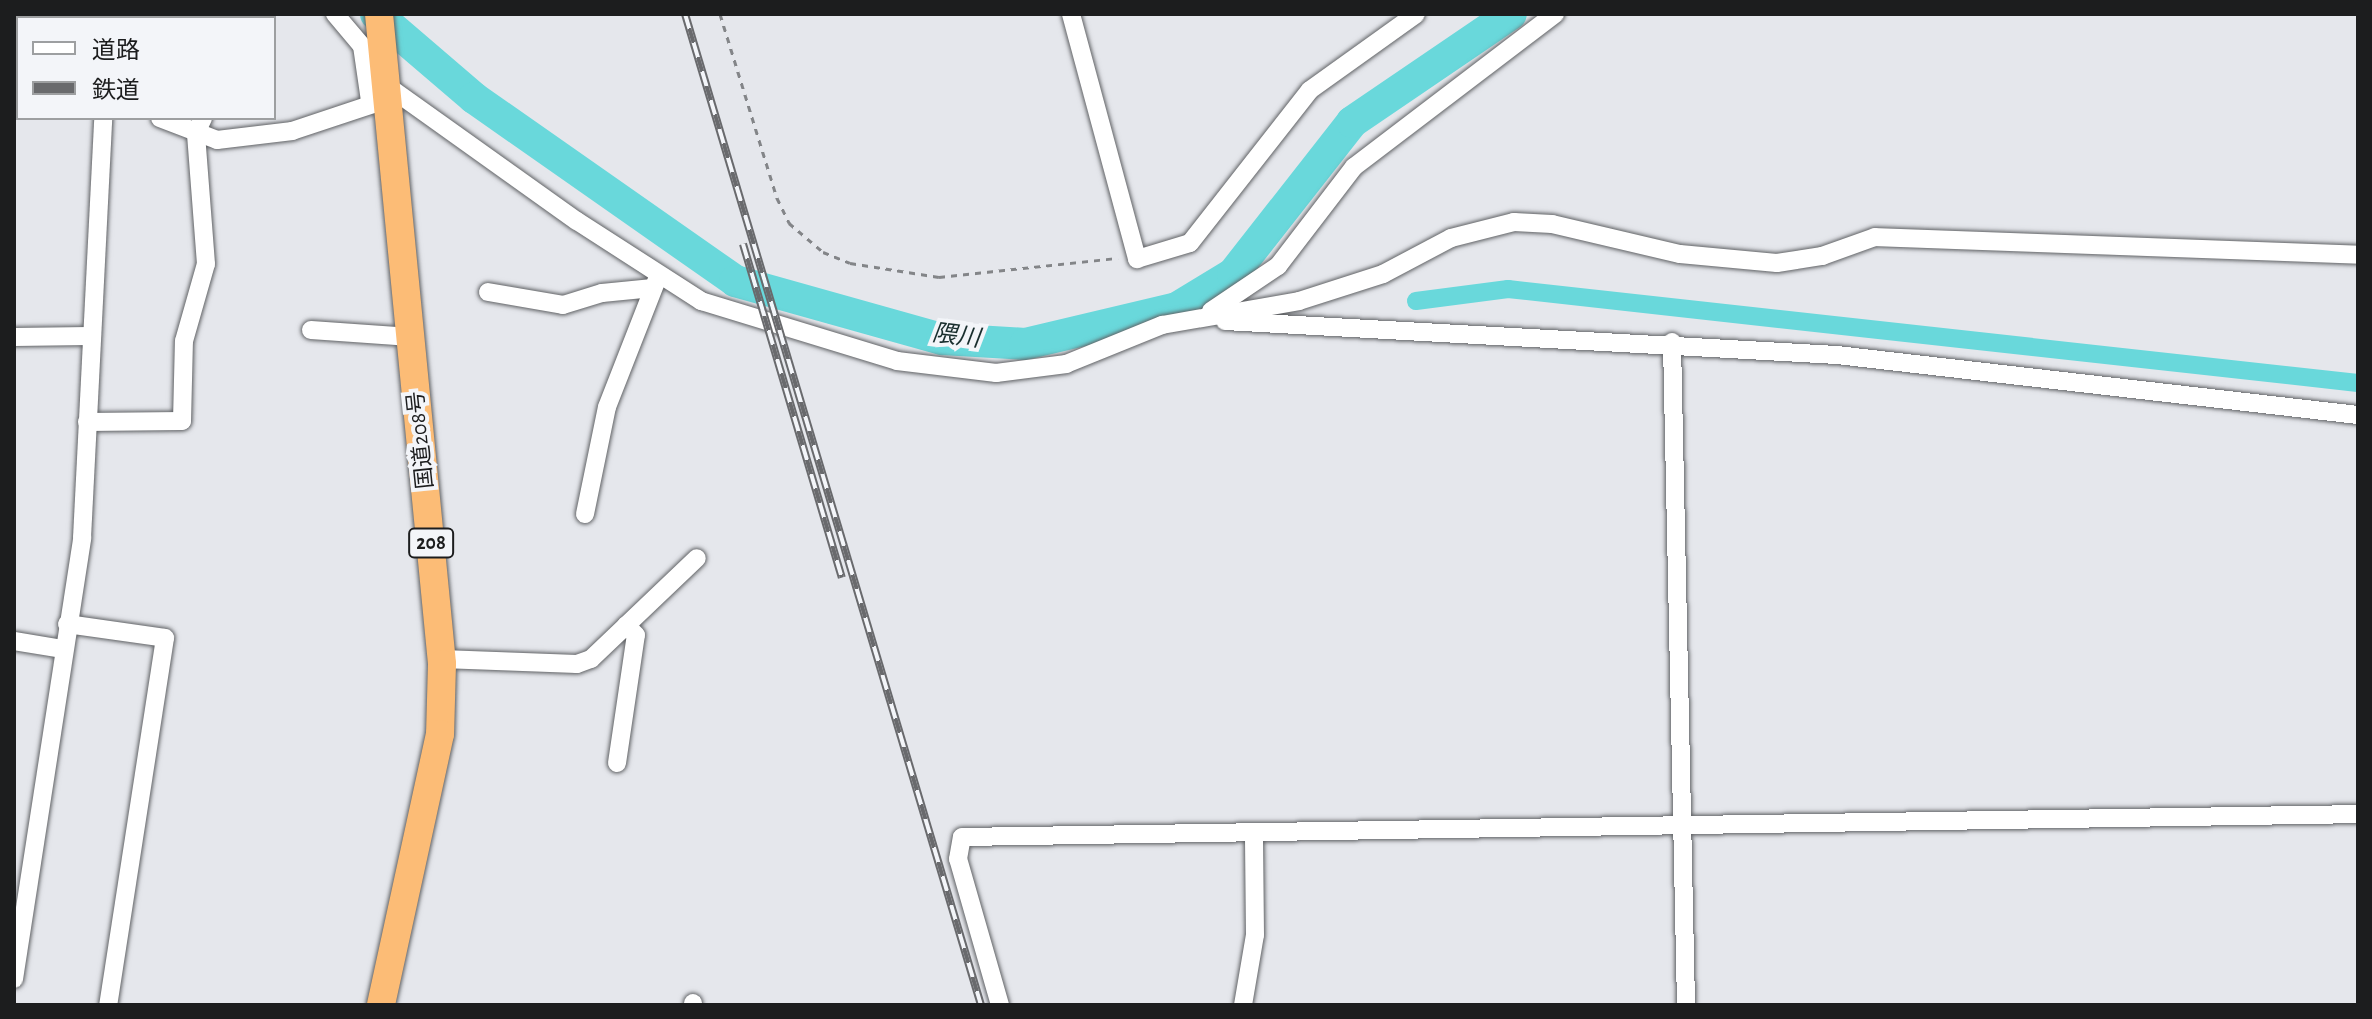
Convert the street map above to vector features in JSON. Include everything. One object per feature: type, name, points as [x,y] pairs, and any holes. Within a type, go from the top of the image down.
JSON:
[{"type":"highway","name":"国道208号","points":[[379,14],[382,91],[411,337],[442,659],[440,734],[381,1005]]},
{"type":"street","points":[[335,14],[362,46],[382,91],[656,282],[749,319],[897,361],[996,373],[1066,364],[1162,325],[1323,294],[1383,274],[1451,238],[1514,222],[1552,224],[1680,254],[1777,263],[1822,256],[1875,237],[2358,255]]},
{"type":"street","points":[[1071,14],[1137,259],[1190,243],[1310,90],[1416,14]]},
{"type":"street","points":[[1198,319],[1260,283],[1278,266],[1354,167],[1555,14]]},
{"type":"street","points":[[170,120],[200,126],[217,140],[292,131],[382,91]]},
{"type":"street","points":[[14,979],[82,538],[89,336],[103,120]]},
{"type":"street","points":[[87,422],[182,421],[184,341],[206,264],[200,126]]},
{"type":"street","points":[[488,292],[563,305],[656,282]]},
{"type":"street","points":[[585,514],[607,407],[656,282]]},
{"type":"street","points":[[1198,319],[1672,342],[1885,359],[2358,415]]},
{"type":"street","points":[[311,330],[411,337]]},
{"type":"street","points":[[14,337],[89,336]]},
{"type":"street","points":[[1672,342],[1686,1005]]},
{"type":"street","points":[[442,659],[577,664],[591,659],[697,558]]},
{"type":"street","points":[[67,624],[165,638],[108,1005]]},
{"type":"street","points":[[617,763],[636,635],[626,625]]},
{"type":"street","points":[[14,641],[63,649]]},
{"type":"street","points":[[1000,1005],[958,859],[962,837],[2358,814]]},
{"type":"street","points":[[1243,1005],[1255,935],[1254,832]]},
{"type":"path","points":[[720,14],[777,198],[789,223],[823,252],[850,263],[939,277],[1042,269],[1094,258],[1137,259]]},
{"type":"waterway","name":"隈川","points":[[376,14],[474,98],[735,281],[942,339],[1025,344],[1177,308],[1233,274],[1352,122],[1511,14]]},
{"type":"waterway","points":[[1416,301],[1508,289],[2358,383]]},
{"type":"railway","points":[[685,14],[981,1005]]},
{"type":"railway","points":[[743,244],[842,578]]}]
